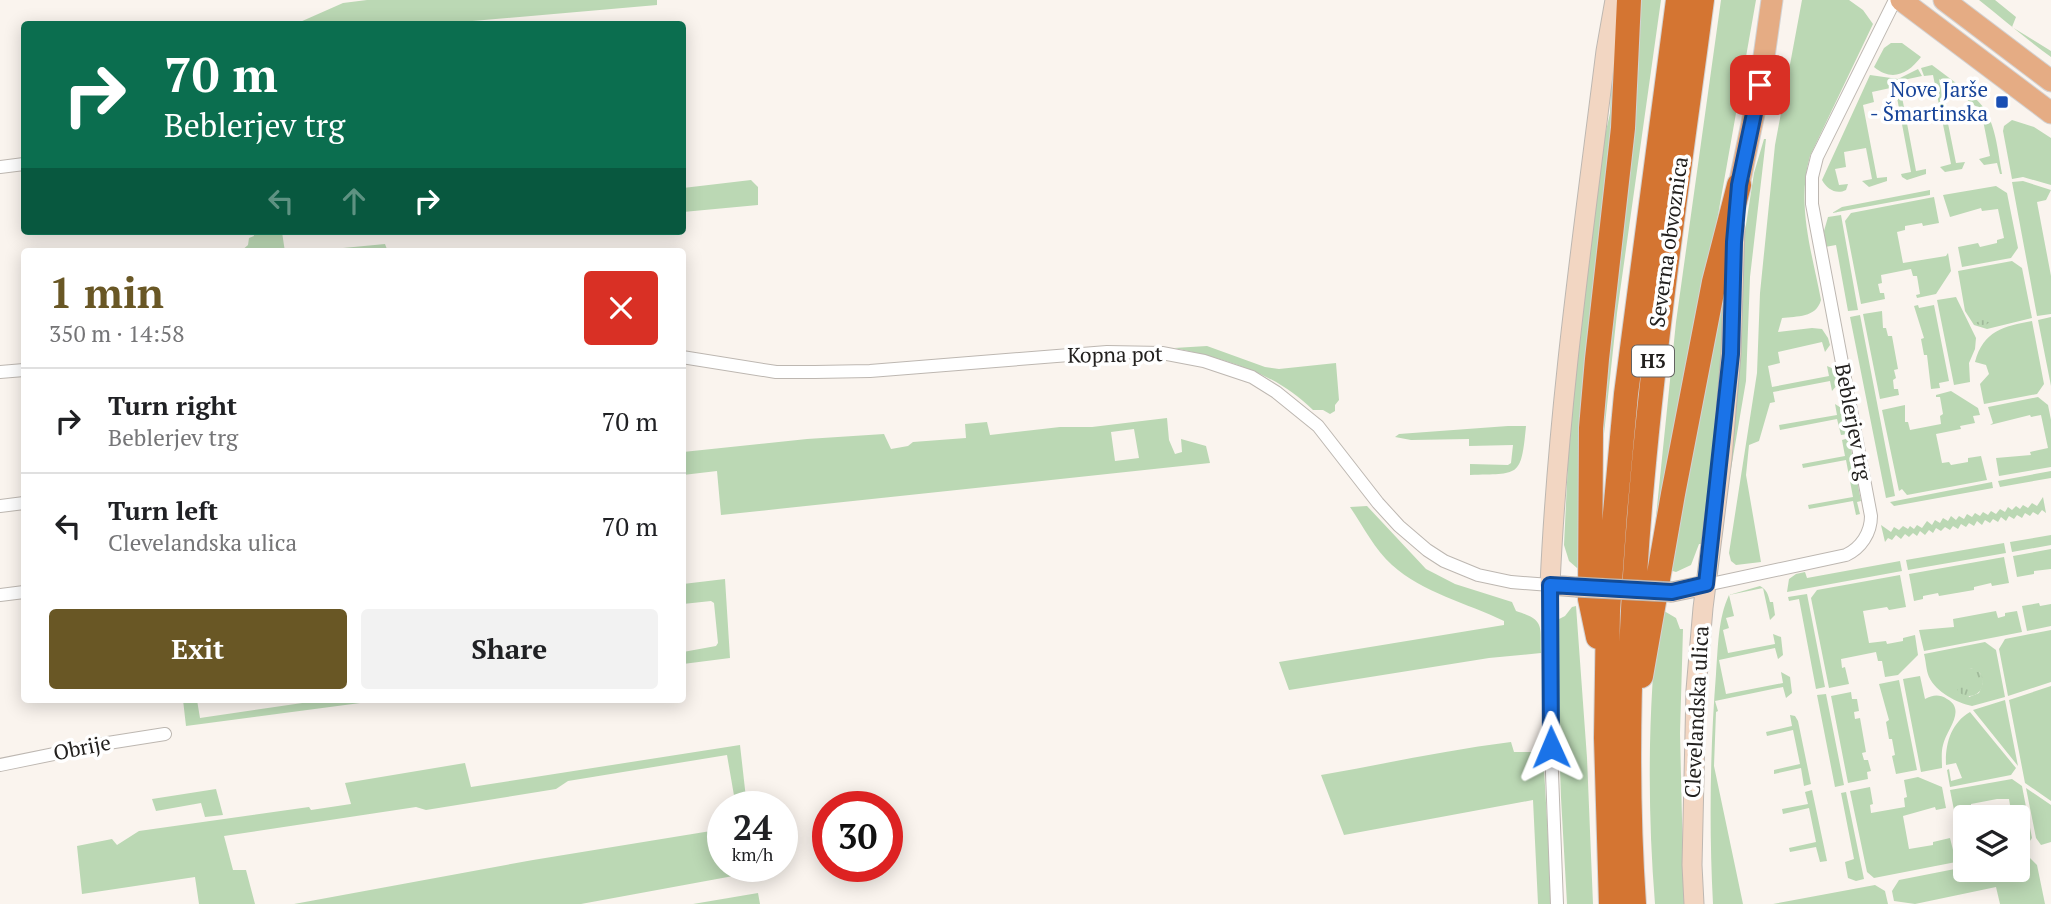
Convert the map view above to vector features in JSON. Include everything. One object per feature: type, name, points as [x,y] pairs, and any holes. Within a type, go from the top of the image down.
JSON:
[{"type":"highway","points":[[1607,681],[1590,599],[1591,428],[1623,128],[1629,0]]},
{"type":"highway","name":"Severna obvoznica","points":[[1611,904],[1606,738],[1608,611],[1615,513],[1626,394],[1678,0]]},
{"type":"highway","name":"Severna obvoznica","points":[[1634,904],[1630,850],[1630,638],[1638,506],[1648,409],[1702,0]]},
{"type":"highway","points":[[1630,724],[1648,645],[1673,494],[1714,282],[1739,185]]},
{"type":"main road","points":[[1901,0],[2051,113]]},
{"type":"main road","points":[[1944,0],[2051,81]]},
{"type":"main road","points":[[1739,185],[1760,85],[1773,1]]},
{"type":"street","points":[[1557,904],[1550,721],[1550,585],[1561,418],[1604,64],[1615,0]]},
{"type":"street","name":"Beblerjev trg","points":[[1550,585],[1672,592],[1846,555],[1857,548],[1869,530],[1871,516],[1813,211],[1811,186],[1817,157],[1895,0]]},
{"type":"street","points":[[0,167],[21,164]]},
{"type":"street","name":"Clevelandska ulica","points":[[1694,904],[1692,864],[1696,690],[1731,354],[1734,242],[1739,185]]},
{"type":"street","name":"Kopna pot","points":[[686,358],[764,370],[815,372],[870,371],[1107,352],[1162,353],[1204,361],[1252,377],[1276,392],[1318,426],[1378,503],[1427,550],[1444,561],[1478,575],[1511,582],[1550,585]]},
{"type":"street","points":[[0,372],[21,370]]},
{"type":"street","points":[[0,506],[21,503]]},
{"type":"street","points":[[0,595],[21,592]]},
{"type":"street","name":"Obrije","points":[[0,765],[165,734]]},
{"type":"green space","points":[[367,0],[657,0],[657,5],[473,21],[302,21],[343,3]]},
{"type":"green space","points":[[1637,0],[1661,0],[1617,313],[1603,443],[1604,375],[1634,128],[1639,59]]},
{"type":"green space","points":[[1721,0],[1756,0],[1703,300],[1654,536],[1676,322]]},
{"type":"green space","points":[[1802,0],[1849,0],[1863,10],[1873,24],[1810,156],[1806,174],[1807,228],[1821,300],[1819,306],[1810,313],[1782,318],[1778,332],[1822,329],[1830,345],[1825,352],[1822,342],[1778,352],[1780,363],[1768,366],[1772,387],[1829,376],[1827,366],[1834,369],[1838,384],[1832,391],[1830,381],[1773,392],[1775,402],[1770,403],[1759,441],[1749,445],[1746,475],[1761,562],[1736,565],[1731,561],[1729,553],[1757,373],[1760,293],[1775,145]]},
{"type":"green space","points":[[1979,0],[1995,0],[2016,17],[2012,27],[1988,7]]},
{"type":"green space","points":[[2013,28],[2051,51],[2051,57],[2033,43]]},
{"type":"green space","points":[[1891,43],[1902,43],[1921,57],[1905,72],[1893,75],[1881,72],[1874,67],[1884,48]]},
{"type":"green space","points":[[1932,65],[1968,92],[1964,97],[1939,79],[1956,163],[1965,162],[1962,169],[1945,172],[1940,167],[1951,164],[1933,75],[1924,76],[1921,68]]},
{"type":"green space","points":[[1918,69],[1922,76],[1899,81],[1916,171],[1926,169],[1926,174],[1907,180],[1902,177],[1901,174],[1911,172],[1895,87],[1872,92],[1874,102],[1863,105],[1877,178],[1887,177],[1887,181],[1869,187],[1862,181],[1872,179],[1866,148],[1844,152],[1846,167],[1835,169],[1839,185],[1848,184],[1846,190],[1839,192],[1829,188],[1822,180],[1870,75],[1898,79]]},
{"type":"green space","points":[[1615,85],[1583,568],[1577,568],[1569,561],[1564,545],[1579,318],[1610,113],[1611,88]]},
{"type":"green space","points":[[1970,94],[1979,102],[1990,120],[2002,174],[1997,163],[1984,165],[1979,159],[1990,156],[1981,110],[1966,99]]},
{"type":"green space","points":[[2012,120],[2034,127],[2051,138],[2051,185],[2023,177],[2012,179],[2003,131],[2004,126]]},
{"type":"green space","points":[[1764,139],[1750,277],[1746,381],[1720,533],[1743,244],[1754,173]]},
{"type":"green space","points":[[751,180],[758,187],[758,205],[686,212],[686,188]]},
{"type":"green space","points":[[2023,181],[2051,190],[2046,200],[2037,202],[2051,276],[2051,314],[2037,316],[2012,182]]},
{"type":"green space","points":[[1996,186],[2007,193],[2018,248],[2011,258],[1962,267],[1958,247],[1978,243],[1980,247],[1997,243],[1997,240],[2004,238],[1998,209],[1982,211],[1981,208],[1950,217],[1943,195]]},
{"type":"green space","points":[[1930,190],[1930,195],[1832,213],[1842,207]]},
{"type":"green space","points":[[1934,197],[1939,223],[1905,226],[1905,230],[1897,232],[1903,263],[1946,256],[1948,253],[1951,271],[1936,294],[1917,298],[1916,295],[1920,294],[1917,276],[1913,276],[1911,269],[1881,275],[1882,283],[1878,284],[1885,299],[1861,304],[1845,221],[1851,213]]},
{"type":"green space","points":[[1841,215],[1858,310],[1848,311],[1836,245],[1825,247],[1824,231],[1828,217]]},
{"type":"green space","points":[[282,235],[284,248],[244,248],[249,238]]},
{"type":"green space","points":[[385,244],[386,248],[343,248]]},
{"type":"green space","points":[[2012,261],[2022,268],[2032,318],[1987,329],[1974,325],[1965,311],[1958,271]]},
{"type":"green space","points":[[1721,289],[1726,290],[1705,544],[1699,544],[1691,565],[1676,572],[1666,569]]},
{"type":"green space","points":[[1956,297],[1976,338],[1969,363],[1970,382],[1954,385],[1937,300]]},
{"type":"green space","points":[[1982,301],[1991,304],[1994,313],[1991,322],[1982,325],[1973,322],[1970,313],[1973,304]]},
{"type":"green space","points":[[1918,305],[1919,308],[1934,305],[1949,381],[1939,383],[1940,388],[1931,389],[1927,355],[1924,355],[1921,339],[1924,338],[1914,306]]},
{"type":"green space","points":[[1882,311],[1883,328],[1886,328],[1888,336],[1892,336],[1898,369],[1894,370],[1894,389],[1898,389],[1899,395],[1880,399],[1863,314]]},
{"type":"green space","points":[[1860,315],[1895,496],[1886,498],[1850,317]]},
{"type":"green space","points":[[2051,317],[2051,386],[2038,320]]},
{"type":"green space","points":[[2032,321],[2044,384],[2037,394],[1984,404],[1980,384],[1989,374],[1986,365],[1975,362],[1983,343],[2004,328]]},
{"type":"green space","points":[[1207,346],[1265,367],[1279,369],[1336,363],[1339,400],[1335,411],[1330,414],[1323,410],[1313,410],[1282,386],[1231,362],[1174,348]]},
{"type":"green space","points":[[1951,391],[1978,408],[1980,415],[1973,416],[1975,423],[1936,434],[1942,463],[1949,462],[1951,465],[1968,462],[1968,458],[1981,456],[1987,480],[1907,495],[1902,489],[1899,491],[1882,410],[1905,405],[1905,422],[1908,422],[1910,430],[1941,424],[1940,416],[1943,414],[1940,397],[1936,395]]},
{"type":"green space","points":[[2038,397],[2048,405],[2051,420],[2051,467],[1999,476],[1996,458],[2031,455],[2030,452],[2048,448],[2041,415],[2030,415],[1990,425],[1993,423],[1988,407]]},
{"type":"green space","points":[[1835,404],[1843,409],[1848,434],[1841,435],[1837,419],[1780,430],[1779,425],[1837,415]]},
{"type":"green space","points":[[1167,418],[1169,440],[1175,454],[1182,452],[1181,439],[1206,446],[1210,463],[721,515],[717,471],[686,475],[686,452],[884,434],[891,449],[908,446],[913,442],[966,438],[965,424],[987,422],[990,435],[1060,427],[1092,427]],"holes":[[[1134,429],[1139,458],[1115,461],[1111,432]]]},
{"type":"green space","points":[[1526,426],[1522,456],[1514,470],[1499,474],[1470,475],[1470,464],[1508,465],[1511,463],[1513,445],[1469,446],[1469,439],[1411,440],[1395,437],[1399,434]]},
{"type":"green space","points":[[1849,438],[1856,475],[1849,476],[1846,460],[1803,468],[1802,464],[1845,456],[1842,440]]},
{"type":"green space","points":[[2051,471],[2051,478],[2000,487],[1998,481]]},
{"type":"green space","points":[[1857,480],[1861,501],[1857,502],[1860,514],[1856,515],[1853,501],[1809,509],[1808,505],[1853,497],[1850,481]]},
{"type":"green space","points":[[1992,482],[1993,488],[1894,506],[1890,502]]},
{"type":"green space","points":[[2043,497],[2046,513],[2042,510],[2038,515],[2033,512],[2030,516],[2025,513],[2022,518],[2017,515],[2014,519],[2009,516],[2006,521],[2001,517],[1998,522],[1993,519],[1990,523],[1985,520],[1982,525],[1977,521],[1974,526],[1969,523],[1966,527],[1961,524],[1958,529],[1953,526],[1950,530],[1945,527],[1941,531],[1936,528],[1933,533],[1929,530],[1925,535],[1920,531],[1917,536],[1913,533],[1909,537],[1905,534],[1901,539],[1896,535],[1885,542],[1881,525],[1891,532],[1894,527],[1899,530],[1903,526],[1908,529],[1910,526],[1914,529],[1917,525],[1922,528],[1927,521],[1932,525],[1935,520],[1940,523],[1943,518],[1948,521],[1951,516],[1956,520],[1959,516],[1964,519],[1967,514],[1972,517],[1975,513],[1980,516],[1983,512],[1988,515],[1991,511],[1996,514],[2000,509],[2005,512],[2008,507],[2012,510],[2016,506],[2020,509],[2023,505],[2028,508],[2032,503],[2037,506]]},
{"type":"green space","points":[[1367,506],[1426,569],[1455,584],[1512,602],[1516,611],[1532,617],[1539,625],[1541,653],[1489,658],[1289,690],[1279,662],[1504,625],[1504,621],[1417,583],[1392,565],[1350,507]]},
{"type":"green space","points":[[2051,535],[2051,545],[2012,552],[2010,542]]},
{"type":"green space","points":[[2004,543],[2006,553],[1908,570],[1906,560]]},
{"type":"green space","points":[[2051,549],[2051,569],[2017,577],[2013,556]]},
{"type":"green space","points":[[2004,557],[2009,583],[1992,586],[1991,583],[1974,587],[1974,590],[1939,596],[1938,593],[1914,601],[1909,574]]},
{"type":"green space","points":[[1900,561],[1902,571],[1787,592],[1789,579],[1796,574],[1805,572],[1807,578]]},
{"type":"green space","points":[[1900,575],[1906,607],[1863,611],[1869,643],[1886,641],[1887,644],[1915,635],[1918,655],[1898,675],[1885,677],[1882,661],[1878,661],[1876,652],[1841,659],[1849,684],[1829,688],[1811,598],[1817,590]]},
{"type":"green space","points":[[725,579],[730,658],[686,664],[686,651],[716,646],[718,643],[714,603],[686,604],[686,584]]},
{"type":"green space","points":[[1760,586],[1763,588],[1729,595]]},
{"type":"green space","points":[[1763,588],[1770,602],[1773,602],[1775,615],[1770,620]]},
{"type":"green space","points":[[1807,594],[1825,687],[1816,689],[1799,599],[1789,601],[1788,597]]},
{"type":"green space","points":[[1729,595],[1734,616],[1726,618],[1729,628],[1723,630],[1728,653],[1775,644],[1773,634],[1781,637],[1783,655],[1778,659],[1775,648],[1719,660],[1726,694],[1783,683],[1781,672],[1790,677],[1792,693],[1786,698],[1783,687],[1715,701],[1718,711],[1714,766],[1743,904],[1713,904],[1712,731],[1719,633]]},
{"type":"green space","points":[[2039,603],[2040,606],[2051,604],[2051,626],[2027,631],[2022,606]]},
{"type":"green space","points":[[1576,606],[1587,758],[1593,904],[1567,904],[1557,681],[1559,619]]},
{"type":"green space","points":[[1659,608],[1676,618],[1680,629],[1683,629],[1680,733],[1684,904],[1655,904],[1650,756]]},
{"type":"green space","points":[[1996,611],[1998,618],[2005,616],[2005,613],[2017,611],[2022,632],[1924,651],[1919,630],[1954,627],[1953,619]]},
{"type":"green space","points":[[2051,630],[2051,682],[2008,696],[1999,649],[2005,639]]},
{"type":"green space","points":[[1985,642],[1996,650],[2005,697],[1972,706],[1954,699],[1932,682],[1924,654]],"holes":[[[1971,668],[1980,673],[1983,683],[1979,693],[1969,697],[1961,671]]]},
{"type":"green space","points":[[1969,668],[1979,672],[1983,682],[1979,692],[1969,696],[1959,692],[1955,682],[1959,672]]},
{"type":"green space","points":[[1920,676],[1925,699],[1944,697],[1955,709],[1954,720],[1943,745],[1942,768],[1921,772],[1903,679]]},
{"type":"green space","points":[[1899,680],[1917,770],[1896,774],[1892,739],[1889,739],[1886,722],[1889,720],[1879,684]]},
{"type":"green space","points":[[2051,686],[2051,801],[2025,783],[2009,700]]},
{"type":"green space","points":[[1851,692],[1852,699],[1857,699],[1859,711],[1854,712],[1855,719],[1860,718],[1866,752],[1862,753],[1864,760],[1868,760],[1871,771],[1867,772],[1868,779],[1848,783],[1831,696]]},
{"type":"green space","points":[[1826,694],[1844,785],[1835,787],[1817,695]]},
{"type":"green space","points":[[2005,700],[2018,766],[1973,710]]},
{"type":"green space","points":[[183,703],[198,703],[200,718],[302,703],[360,703],[186,726]]},
{"type":"green space","points":[[1970,712],[2016,768],[2011,775],[1950,787],[1947,770],[1949,769],[1951,781],[1962,778],[1956,763],[1946,765],[1948,742],[1958,722]]},
{"type":"green space","points":[[1790,715],[1795,716],[1798,721],[1811,784],[1804,786],[1801,768],[1774,774],[1774,770],[1800,764],[1793,730],[1767,736],[1766,732],[1792,726]]},
{"type":"green space","points":[[1511,742],[1514,752],[1543,752],[1552,904],[1538,904],[1533,800],[1344,835],[1321,775],[1439,753]]},
{"type":"green space","points":[[740,745],[745,791],[733,791],[727,755],[568,781],[556,789],[426,810],[416,807],[224,836],[233,870],[246,870],[255,904],[199,904],[195,877],[82,894],[77,846],[112,839],[117,845],[139,831],[309,807],[311,810],[351,804],[345,783],[465,763],[471,787]]},
{"type":"green space","points":[[1918,777],[1942,787],[1946,808],[1936,810],[1935,807],[1903,816],[1909,849],[1933,845],[1933,842],[1950,838],[1953,863],[1874,878],[1867,872],[1850,791],[1870,787],[1873,804],[1870,805],[1871,813],[1905,807],[1904,798],[1907,797],[1904,780]]},
{"type":"green space","points":[[2012,779],[2022,786],[2026,805],[2010,805],[2009,799],[1997,799],[1971,805],[1953,805],[1950,790]]},
{"type":"green space","points":[[2026,788],[2051,805],[2051,842],[2041,845],[2036,838]]},
{"type":"green space","points":[[216,789],[223,815],[205,817],[201,803],[156,811],[152,799]]},
{"type":"green space","points":[[1812,790],[1827,861],[1820,862],[1816,847],[1790,852],[1789,848],[1816,842],[1809,808],[1783,814],[1782,809],[1808,804],[1805,792]]},
{"type":"green space","points":[[1846,792],[1864,879],[1856,881],[1848,878],[1845,862],[1854,859],[1841,793]]},
{"type":"green space","points":[[707,832],[707,881],[581,904],[294,904]]},
{"type":"green space","points":[[2030,858],[2037,865],[2045,904],[2000,904],[1996,887],[1915,904],[1894,901],[1892,891],[1899,880],[1953,869],[1953,882],[2030,882]]},
{"type":"green space","points":[[1875,885],[1885,891],[1888,904],[1773,904]]},
{"type":"green space","points":[[758,893],[760,904],[693,904]]},
{"type":"place","name":"Nove Jarše - Šmartinska","points":[[2002,102]]},
{"type":"route","points":[[1551,747],[1550,585],[1672,592],[1706,584],[1731,354],[1734,242],[1739,185],[1760,85]]}]
